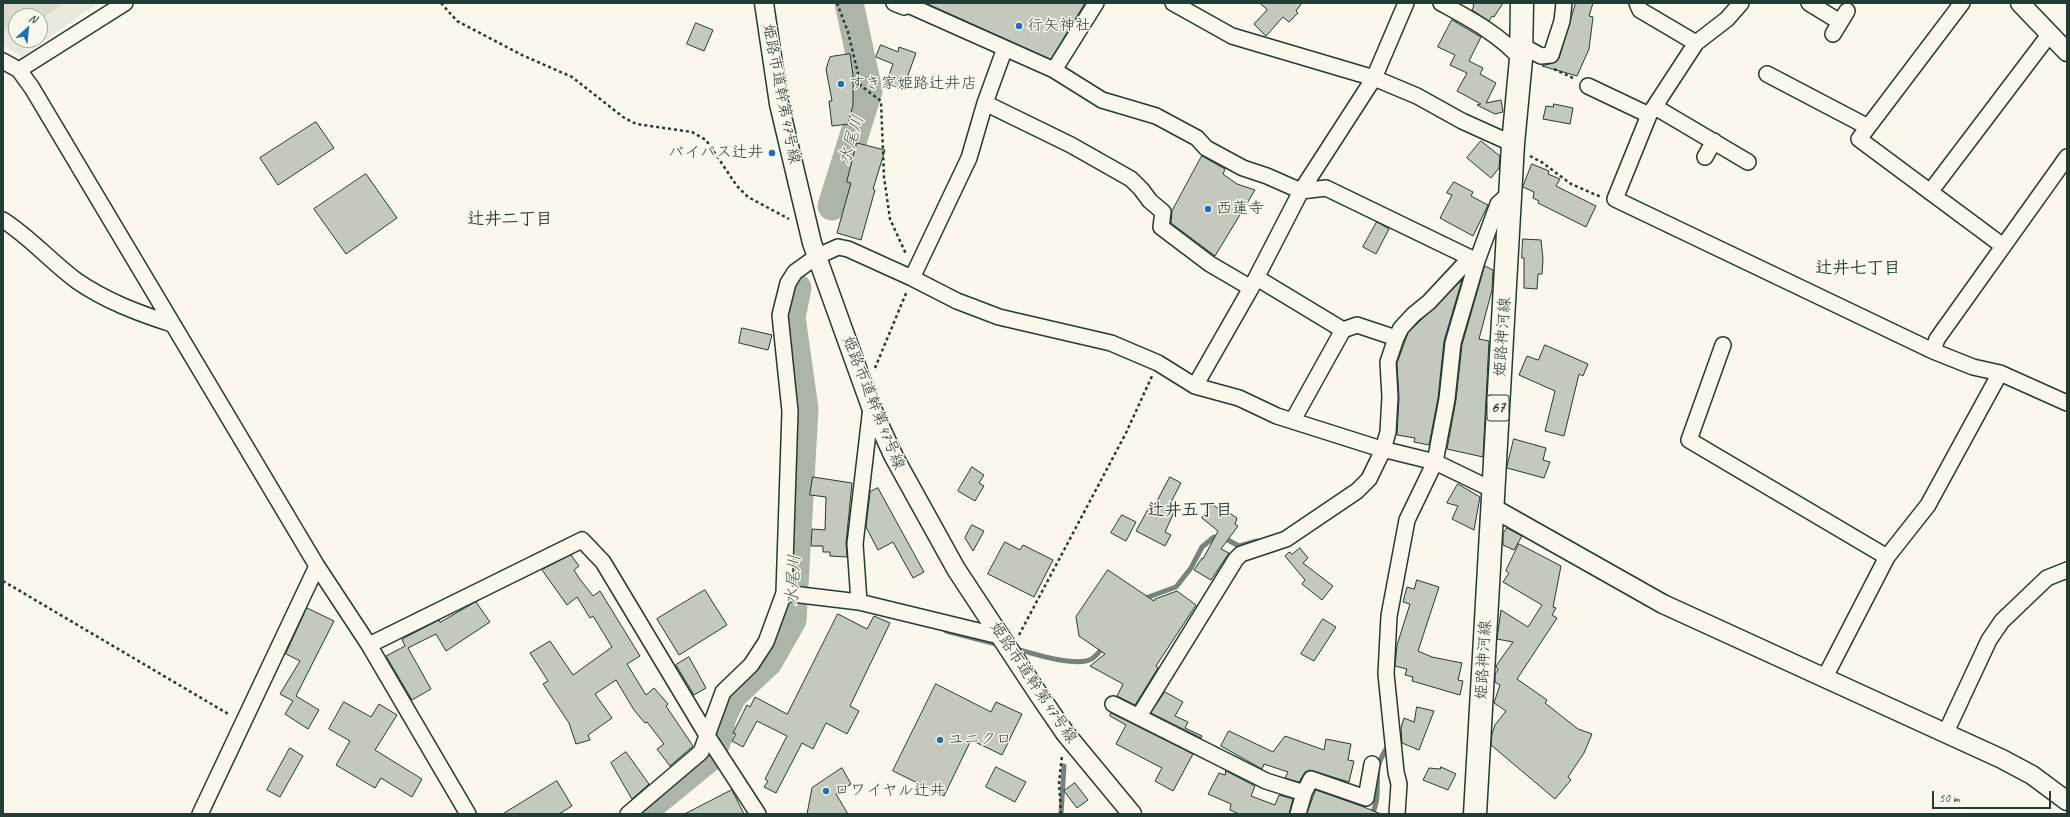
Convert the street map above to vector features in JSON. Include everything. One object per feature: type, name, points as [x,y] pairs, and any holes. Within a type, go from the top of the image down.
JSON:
[{"type":"main road","name":"姫路神河線","points":[[1475,814],[1512,192],[1513,144],[1521,52],[1522,3]]},
{"type":"street","points":[[19,70],[125,3]]},
{"type":"street","name":"姫路市道幹第47号線","points":[[764,3],[779,104],[816,257],[868,398],[894,457],[956,570],[999,636],[1065,733],[1132,814]]},
{"type":"street","points":[[1054,70],[1096,3]]},
{"type":"street","points":[[1173,3],[1232,36],[1374,78],[1418,96],[1462,121],[1513,144]]},
{"type":"street","points":[[1195,386],[1254,283],[1301,191],[1374,78],[1406,3]]},
{"type":"street","points":[[1441,3],[1480,25],[1510,47],[1521,52],[1541,56],[1551,55],[1562,21],[1564,3]]},
{"type":"street","points":[[1637,3],[1640,10],[1696,43]]},
{"type":"street","points":[[1741,3],[1727,19],[1696,43],[1652,111],[1615,199],[1933,351],[1973,367],[2000,374],[2067,403]]},
{"type":"street","points":[[1809,3],[1840,22]]},
{"type":"street","points":[[1962,3],[1859,139],[2003,246]]},
{"type":"street","points":[[2020,3],[2067,51]]},
{"type":"street","points":[[904,4],[1054,70],[1102,100],[1156,116],[1197,138],[1206,148],[1243,168],[1267,176],[1301,191],[1326,188],[1474,260]]},
{"type":"street","points":[[1930,192],[2049,34]]},
{"type":"street","points":[[912,278],[969,158],[985,103],[1005,48]]},
{"type":"street","points":[[3,60],[19,70],[32,88],[317,566],[369,645],[468,814]]},
{"type":"street","points":[[1767,74],[1868,127]]},
{"type":"street","points":[[1588,86],[1652,111],[1714,141],[1748,162]]},
{"type":"street","points":[[985,103],[1071,145],[1131,179],[1150,201],[1163,212],[1160,227],[1210,264],[1254,283],[1343,330]]},
{"type":"street","points":[[1705,157],[1714,141]]},
{"type":"street","points":[[1933,351],[1937,339],[2067,157]]},
{"type":"street","points":[[1397,814],[1399,784],[1386,674],[1389,616],[1407,520],[1434,462],[1447,399],[1453,343],[1474,260],[1498,204],[1512,192]]},
{"type":"street","points":[[3,220],[19,230],[76,281],[121,307],[172,324]]},
{"type":"street","points":[[628,814],[701,752],[708,737],[723,692],[751,665],[766,642],[784,593],[790,411],[780,315],[788,283],[795,272],[816,257],[838,247],[848,249],[912,278],[957,302],[999,316],[1111,343],[1158,363],[1195,386],[1239,398],[1277,416],[1383,450],[1434,462],[1663,604],[1946,732],[2002,759],[2032,775],[2067,801]]},
{"type":"street","points":[[1139,716],[1236,559],[1242,554],[1286,539],[1357,491],[1370,479],[1383,450],[1388,432],[1390,397],[1388,362],[1396,338],[1401,328],[1413,315],[1474,260]]},
{"type":"street","points":[[1293,420],[1343,330],[1357,325],[1396,338]]},
{"type":"street","points":[[1723,345],[1689,440],[1887,557]]},
{"type":"street","points":[[1825,677],[1887,557],[1928,505],[2000,374]]},
{"type":"street","points":[[859,602],[855,544],[868,398]]},
{"type":"street","points":[[369,645],[582,540],[603,562],[708,737],[758,814]]},
{"type":"street","points":[[200,814],[317,566]]},
{"type":"street","points":[[1946,732],[1989,640],[2002,622],[2047,578],[2067,570]]},
{"type":"street","points":[[784,593],[859,602],[999,636]]},
{"type":"street","points":[[1113,704],[1266,781],[1304,793]]},
{"type":"street","points":[[1298,814],[1304,793],[1312,779],[1366,798],[1372,764]]},
{"type":"path","points":[[442,3],[457,21],[522,55],[572,77],[623,117],[636,124],[692,132],[702,137],[706,140],[737,186],[748,197],[809,230]]},
{"type":"path","points":[[837,3],[848,32],[861,86],[881,101],[884,177],[890,219],[904,250],[912,278],[868,398]]},
{"type":"path","points":[[1546,55],[1546,64],[1567,77],[1585,82],[1588,86]]},
{"type":"path","points":[[1513,144],[1571,184],[1605,199],[1615,199]]},
{"type":"path","points":[[1010,652],[1126,433],[1158,363]]},
{"type":"path","points":[[3,581],[243,723]]},
{"type":"path","points":[[1062,814],[1059,782],[1065,733]]},
{"type":"shaded area","points":[[3,3],[98,3],[48,39],[48,8],[8,8],[8,48],[35,48],[22,57],[3,46]]},
{"type":"shaded area","points":[[3,3],[64,3],[48,14],[48,8],[8,8],[8,31],[3,28]]},
{"type":"building","name":"行矢神社","points":[[926,3],[1085,3],[1051,59]]},
{"type":"building","points":[[1260,3],[1302,3],[1296,11],[1298,13],[1289,22],[1283,17],[1266,36],[1254,24],[1267,10]]},
{"type":"building","points":[[1471,3],[1503,3],[1494,17],[1492,16],[1489,21],[1472,10],[1474,5]]},
{"type":"building","points":[[1576,3],[1593,3],[1589,16],[1593,17],[1589,49],[1577,76],[1542,66],[1556,62],[1559,58]]},
{"type":"building","points":[[1452,20],[1481,37],[1469,61],[1483,68],[1480,74],[1496,83],[1486,103],[1501,100],[1503,112],[1495,114],[1477,105],[1481,104],[1457,91],[1467,73],[1450,65],[1455,55],[1438,47]]},
{"type":"building","points":[[696,23],[713,30],[704,51],[687,44]]},
{"type":"building","points":[[881,45],[898,52],[899,47],[916,53],[903,89],[886,83],[893,64],[876,57]]},
{"type":"building","name":"すき家姫路辻井店","points":[[850,54],[853,75],[853,105],[848,124],[832,126],[829,101],[832,101],[826,69],[830,57]]},
{"type":"building","points":[[1554,104],[1573,108],[1570,124],[1543,119],[1546,106],[1553,107]]},
{"type":"building","points":[[316,122],[334,148],[278,185],[260,158]]},
{"type":"building","points":[[1481,141],[1500,156],[1499,168],[1491,178],[1467,158]]},
{"type":"building","points":[[857,143],[885,150],[873,189],[875,190],[861,240],[837,233],[851,183],[847,182]]},
{"type":"building","name":"西蓮寺","points":[[1202,156],[1225,169],[1223,174],[1237,184],[1255,190],[1215,256],[1171,223],[1172,211]]},
{"type":"building","points":[[1532,164],[1549,171],[1548,174],[1560,179],[1556,186],[1596,206],[1586,227],[1538,203],[1539,201],[1533,198],[1534,192],[1523,187]]},
{"type":"building","points":[[366,174],[397,218],[346,254],[314,209]]},
{"type":"building","points":[[1454,182],[1473,192],[1471,196],[1488,205],[1473,236],[1440,218],[1452,195],[1447,193]]},
{"type":"building","points":[[1377,222],[1389,229],[1376,254],[1363,247]]},
{"type":"building","points":[[1523,239],[1541,240],[1543,259],[1542,274],[1538,274],[1537,289],[1524,288],[1524,258],[1522,258]]},
{"type":"building","points":[[1485,266],[1493,270],[1492,290],[1479,339],[1489,341],[1483,457],[1447,449],[1456,400],[1462,345]]},
{"type":"building","points":[[1462,280],[1444,341],[1438,398],[1429,445],[1414,442],[1415,438],[1397,435],[1399,398],[1397,363],[1408,333]]},
{"type":"building","points":[[742,328],[772,335],[768,350],[739,343]]},
{"type":"building","points":[[1545,345],[1588,364],[1583,376],[1579,374],[1564,436],[1545,431],[1555,391],[1519,375],[1527,356],[1538,360]]},
{"type":"building","points":[[1514,439],[1546,448],[1543,460],[1550,462],[1544,478],[1507,468]]},
{"type":"building","points":[[972,467],[984,475],[979,483],[984,486],[975,501],[958,491]]},
{"type":"building","points":[[813,477],[852,483],[846,543],[847,557],[830,556],[830,552],[823,552],[823,546],[811,546],[812,529],[825,530],[826,497],[810,495]]},
{"type":"building","points":[[1170,477],[1181,483],[1169,506],[1175,510],[1165,532],[1171,535],[1165,546],[1136,531],[1152,502],[1155,504]]},
{"type":"building","points":[[1458,484],[1480,497],[1474,530],[1452,519],[1458,506],[1447,503]]},
{"type":"building","points":[[878,488],[924,572],[913,578],[893,542],[878,550],[866,527],[870,492]]},
{"type":"building","points":[[1212,504],[1220,510],[1222,508],[1237,518],[1235,524],[1238,526],[1221,549],[1229,553],[1211,580],[1194,570],[1202,558],[1203,559],[1218,531],[1202,518]]},
{"type":"building","points":[[1122,515],[1136,522],[1126,541],[1111,533]]},
{"type":"building","points":[[972,525],[984,531],[973,551],[965,538]]},
{"type":"building","points":[[1507,528],[1522,536],[1514,550],[1503,545],[1503,534]]},
{"type":"building","points":[[1005,542],[1020,550],[1023,545],[1053,560],[1034,597],[988,574]]},
{"type":"building","points":[[1519,544],[1561,566],[1553,607],[1556,608],[1552,615],[1557,618],[1517,679],[1547,700],[1545,703],[1578,729],[1592,734],[1584,753],[1568,777],[1571,780],[1555,799],[1491,745],[1495,725],[1506,711],[1494,703],[1500,685],[1495,682],[1495,674],[1498,670],[1496,666],[1513,642],[1497,639],[1501,610],[1528,627],[1542,605],[1503,582],[1509,573],[1506,571]]},
{"type":"building","points":[[1300,548],[1308,558],[1303,563],[1333,586],[1322,600],[1302,584],[1305,580],[1285,556],[1289,552],[1292,554]]},
{"type":"building","points":[[571,555],[579,566],[574,570],[579,578],[593,596],[600,591],[640,656],[627,664],[646,695],[654,688],[668,704],[666,706],[693,746],[670,766],[657,749],[664,744],[647,722],[645,723],[634,710],[616,680],[595,694],[612,718],[588,735],[590,740],[576,744],[569,723],[543,684],[548,681],[530,653],[550,641],[573,675],[612,647],[593,616],[590,618],[577,597],[567,605],[542,570]]},
{"type":"building","points":[[1108,570],[1154,601],[1155,599],[1177,591],[1196,605],[1156,666],[1158,668],[1135,705],[1117,696],[1123,684],[1090,666],[1105,654],[1079,636],[1076,617]]},
{"type":"building","points":[[1417,580],[1439,587],[1418,651],[1432,657],[1462,663],[1458,680],[1463,681],[1460,695],[1412,681],[1413,677],[1405,675],[1407,669],[1395,666],[1397,645],[1410,604],[1403,602],[1407,587],[1414,589]]},
{"type":"building","points":[[705,590],[727,625],[679,655],[657,619]]},
{"type":"building","points":[[476,602],[490,622],[446,651],[436,634],[408,648],[431,689],[412,700],[386,656],[405,646],[402,639],[439,620],[440,622]]},
{"type":"building","points":[[307,608],[334,621],[296,696],[319,710],[308,729],[285,714],[293,701],[280,694],[300,661],[286,654]]},
{"type":"building","points":[[838,614],[867,629],[874,616],[890,623],[850,706],[859,711],[847,734],[826,723],[813,749],[802,743],[776,793],[764,787],[768,781],[765,779],[787,736],[757,721],[743,747],[732,741],[736,734],[733,733],[747,705],[750,707],[755,697],[787,714]]},
{"type":"building","points":[[1323,619],[1336,627],[1314,661],[1301,654]]},
{"type":"building","points":[[689,657],[706,688],[694,695],[676,665]]},
{"type":"building","name":"ユニクロ","points":[[936,684],[991,712],[996,702],[1022,714],[1002,755],[971,740],[944,796],[893,771]]},
{"type":"building","points":[[1165,692],[1183,702],[1175,716],[1188,722],[1185,728],[1202,736],[1201,738],[1151,713]]},
{"type":"building","points":[[344,702],[371,717],[379,704],[397,715],[375,750],[422,779],[412,797],[381,778],[375,788],[336,765],[350,741],[329,729]]},
{"type":"building","points":[[1417,707],[1434,711],[1419,750],[1402,743],[1401,728],[1404,718],[1414,722]]},
{"type":"building","points":[[1111,713],[1193,754],[1173,791],[1155,781],[1162,768],[1116,744],[1126,725],[1110,716]]},
{"type":"building","points":[[1229,731],[1273,752],[1285,736],[1324,750],[1326,739],[1351,744],[1348,760],[1354,761],[1349,782],[1310,770],[1305,772],[1299,782],[1285,778],[1288,772],[1264,764],[1262,769],[1221,746]]},
{"type":"building","points":[[290,748],[303,756],[280,797],[267,790]]},
{"type":"building","points":[[626,752],[649,784],[632,799],[611,763]]},
{"type":"building","points":[[996,767],[1026,782],[1015,802],[986,787]]},
{"type":"building","points":[[1441,767],[1456,774],[1448,790],[1423,780],[1429,768],[1440,769]]},
{"type":"building","name":"ロワイヤル辻井","points":[[842,768],[851,784],[836,794],[848,814],[807,814],[812,788]]},
{"type":"building","points":[[1226,771],[1255,786],[1251,796],[1275,805],[1279,795],[1293,799],[1289,814],[1239,814],[1230,810],[1231,804],[1208,794],[1219,773],[1225,775]]},
{"type":"building","points":[[557,781],[572,806],[559,814],[503,814]]},
{"type":"building","points":[[1075,783],[1088,800],[1077,808],[1064,791]]},
{"type":"building","points":[[732,790],[744,814],[685,814]]},
{"type":"building","points":[[1316,790],[1364,807],[1381,814],[1307,814]]},
{"type":"waterway","name":"水尾川","points":[[832,206],[868,91],[849,3]]},
{"type":"waterway","name":"水尾川","points":[[640,814],[711,756],[720,731],[721,719],[732,696],[768,662],[792,620],[804,409],[791,317],[797,288]]},
{"type":"waterway","points":[[1143,599],[1176,587],[1191,568],[1202,547],[1214,537],[1226,539],[1239,546],[1257,541]]},
{"type":"waterway","points":[[946,631],[1000,645]]},
{"type":"waterway","points":[[1013,648],[1054,659],[1077,662],[1086,661],[1093,658],[1103,646]]},
{"type":"waterway","points":[[1372,814],[1377,797],[1378,767],[1388,746]]},
{"type":"waterway","points":[[1061,814],[1064,766]]},
{"type":"place","name":"行矢神社","points":[[1019,26]]},
{"type":"place","name":"すき家姫路辻井店","points":[[841,84]]},
{"type":"place","name":"バイパス辻井","points":[[772,153]]},
{"type":"place","name":"西蓮寺","points":[[1208,209]]},
{"type":"place","name":"ユニクロ","points":[[940,740]]},
{"type":"place","name":"ロワイヤル辻井","points":[[826,791]]},
{"type":"district","name":"辻井二丁目","points":[[510,220]]},
{"type":"district","name":"辻井七丁目","points":[[1858,269]]},
{"type":"district","name":"辻井五丁目","points":[[1190,511]]}]
